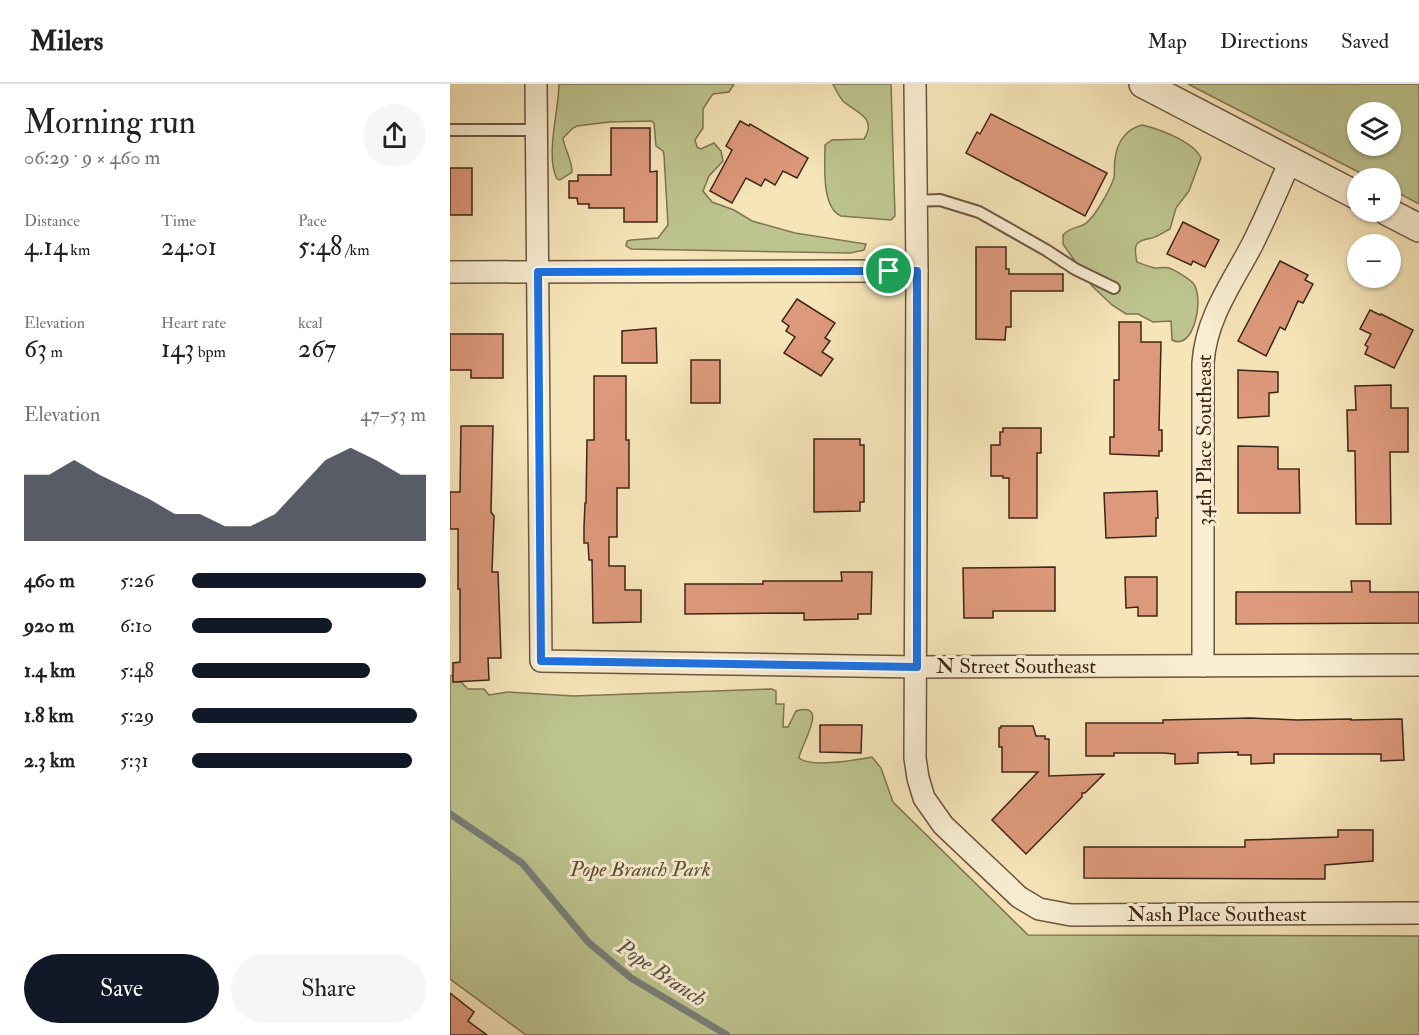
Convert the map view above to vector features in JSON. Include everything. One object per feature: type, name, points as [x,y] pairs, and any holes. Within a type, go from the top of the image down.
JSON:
[{"type":"street","points":[[536,84],[538,272]]},
{"type":"street","name":"Nash Place Southeast","points":[[915,84],[917,271],[915,758],[924,798],[943,825],[1019,897],[1039,909],[1071,915],[1419,913]]},
{"type":"street","points":[[1143,84],[1347,190]]},
{"type":"street","name":"34th Place Southeast","points":[[1203,666],[1203,363],[1205,344],[1214,316],[1261,226],[1290,161]]},
{"type":"street","points":[[1401,219],[1419,228]]},
{"type":"street","points":[[450,272],[917,271]]},
{"type":"street","name":"N Street Southeast","points":[[538,272],[541,661],[917,667],[1419,665]]},
{"type":"lane","points":[[450,130],[537,130]]},
{"type":"lane","points":[[916,201],[940,200],[979,212],[1075,269],[1114,288]]},
{"type":"green space","points":[[559,84],[734,84],[729,92],[713,94],[703,109],[703,128],[695,140],[697,147],[701,149],[714,143],[721,151],[723,161],[709,176],[703,191],[712,202],[734,210],[752,221],[795,233],[866,244],[864,250],[850,253],[631,249],[626,246],[627,241],[658,238],[668,225],[664,155],[663,151],[656,146],[654,123],[651,121],[609,122],[573,128],[563,138],[572,172],[560,180],[557,179],[552,146]]},
{"type":"green space","points":[[833,84],[891,84],[895,216],[891,220],[841,216],[830,204],[825,174],[825,145],[832,140],[864,139],[868,132],[867,120],[842,99]]},
{"type":"green space","points":[[1188,84],[1419,84],[1419,204],[1401,194],[1401,168],[1351,168]]},
{"type":"green space","points":[[1142,125],[1183,141],[1191,146],[1201,158],[1189,191],[1176,208],[1170,229],[1156,237],[1142,240],[1137,244],[1135,251],[1137,262],[1153,268],[1172,269],[1193,283],[1198,300],[1195,321],[1186,338],[1180,342],[1172,340],[1171,321],[1153,322],[1138,314],[1126,314],[1112,305],[1092,286],[1063,244],[1065,233],[1083,225],[1097,211],[1114,178],[1115,159],[1120,142],[1127,133]]},
{"type":"green space","name":"Pope Branch Park","points":[[453,675],[453,682],[461,682],[468,689],[484,689],[489,695],[508,692],[573,696],[772,689],[776,691],[776,704],[784,704],[783,727],[788,727],[796,711],[811,712],[813,718],[811,726],[799,758],[823,763],[872,757],[881,768],[893,802],[1028,935],[1419,936],[1419,1035],[526,1035],[450,979],[450,676]]},
{"type":"building","points":[[991,114],[1107,173],[1085,216],[966,153],[977,132],[980,134]]},
{"type":"building","points":[[740,121],[749,126],[750,124],[808,158],[797,178],[783,171],[775,185],[765,179],[761,186],[746,178],[732,203],[710,191],[732,150],[726,146]]},
{"type":"building","points":[[611,128],[650,128],[650,172],[657,171],[657,222],[624,222],[624,208],[589,208],[589,204],[578,204],[577,198],[569,198],[569,181],[578,181],[578,175],[611,175]]},
{"type":"building","points":[[450,168],[472,168],[472,215],[450,215]]},
{"type":"building","points":[[1183,222],[1219,240],[1205,267],[1193,261],[1191,265],[1167,254]]},
{"type":"building","points":[[976,247],[1006,247],[1006,269],[1009,269],[1009,274],[1063,274],[1063,291],[1011,291],[1011,327],[1006,327],[1005,340],[976,339]]},
{"type":"building","points":[[1280,261],[1308,275],[1305,280],[1313,284],[1303,303],[1298,301],[1285,330],[1280,327],[1266,356],[1238,341]]},
{"type":"building","points":[[797,299],[835,323],[825,338],[830,341],[822,352],[833,359],[821,376],[784,353],[795,337],[786,331],[789,326],[782,321]]},
{"type":"building","points":[[1370,310],[1413,330],[1394,368],[1365,354],[1368,347],[1365,345],[1371,334],[1360,329]]},
{"type":"building","points":[[1119,322],[1141,322],[1141,342],[1161,342],[1159,430],[1162,430],[1162,451],[1159,451],[1159,456],[1110,454],[1110,437],[1114,437],[1114,380],[1119,380]]},
{"type":"building","points":[[656,328],[657,363],[622,363],[622,331]]},
{"type":"building","points":[[450,334],[503,334],[503,378],[471,378],[471,370],[450,370]]},
{"type":"building","points":[[691,360],[720,360],[720,403],[691,403]]},
{"type":"building","points":[[1238,370],[1278,372],[1278,392],[1269,393],[1269,416],[1238,418]]},
{"type":"building","points":[[594,376],[626,376],[629,488],[617,488],[617,537],[609,537],[609,566],[625,566],[625,590],[641,590],[641,622],[593,623],[592,560],[589,560],[588,543],[584,543],[584,527],[587,440],[594,440]]},
{"type":"building","points":[[1391,385],[1391,408],[1408,408],[1408,452],[1390,452],[1391,524],[1356,524],[1355,451],[1348,451],[1347,410],[1356,410],[1355,386]]},
{"type":"building","points":[[461,426],[493,426],[492,572],[498,572],[501,658],[488,658],[489,680],[453,682],[453,663],[460,662],[460,589],[458,589],[458,529],[450,529],[450,492],[460,492]]},
{"type":"building","points":[[1003,428],[1041,428],[1041,453],[1037,453],[1037,518],[1009,518],[1009,478],[991,476],[991,445],[1000,445],[1000,432],[1003,432]]},
{"type":"building","points":[[814,439],[860,439],[860,445],[864,445],[864,502],[860,502],[860,511],[814,512]]},
{"type":"building","points":[[1238,446],[1278,447],[1278,469],[1299,469],[1300,513],[1238,513]]},
{"type":"building","points":[[1157,491],[1156,536],[1106,538],[1104,493]]},
{"type":"building","points":[[1055,567],[1055,611],[993,611],[993,618],[964,618],[963,568]]},
{"type":"building","points":[[841,572],[872,572],[871,614],[858,614],[858,619],[804,620],[804,613],[685,614],[685,584],[842,581]]},
{"type":"building","points":[[1125,577],[1157,577],[1157,616],[1138,616],[1138,607],[1126,608]]},
{"type":"building","points":[[1351,581],[1370,581],[1370,592],[1419,592],[1419,623],[1236,624],[1236,592],[1352,592]]},
{"type":"building","points":[[1402,719],[1404,760],[1381,761],[1381,754],[1274,754],[1274,763],[1251,764],[1251,755],[1238,755],[1238,752],[1198,753],[1198,763],[1175,764],[1175,754],[1114,753],[1114,756],[1086,756],[1086,723],[1163,723],[1163,720]]},
{"type":"building","points":[[820,725],[862,725],[861,753],[820,752]]},
{"type":"building","points":[[1001,726],[1033,726],[1036,736],[1045,736],[1045,739],[1049,739],[1049,776],[1104,774],[1085,793],[1082,793],[1082,797],[1026,854],[992,820],[1038,772],[1002,772],[1002,747],[999,747],[999,728]]},
{"type":"building","points":[[1338,830],[1373,830],[1373,861],[1325,865],[1325,879],[1084,878],[1084,847],[1245,847],[1245,840],[1338,837]]},
{"type":"building","points":[[450,993],[474,1012],[468,1021],[487,1035],[450,1035]]},
{"type":"waterway","name":"Pope Branch","points":[[450,814],[522,863],[588,942],[631,978],[727,1035]]},
{"type":"route","points":[[889,271],[917,271],[917,667],[541,661],[538,272],[889,271]]}]
